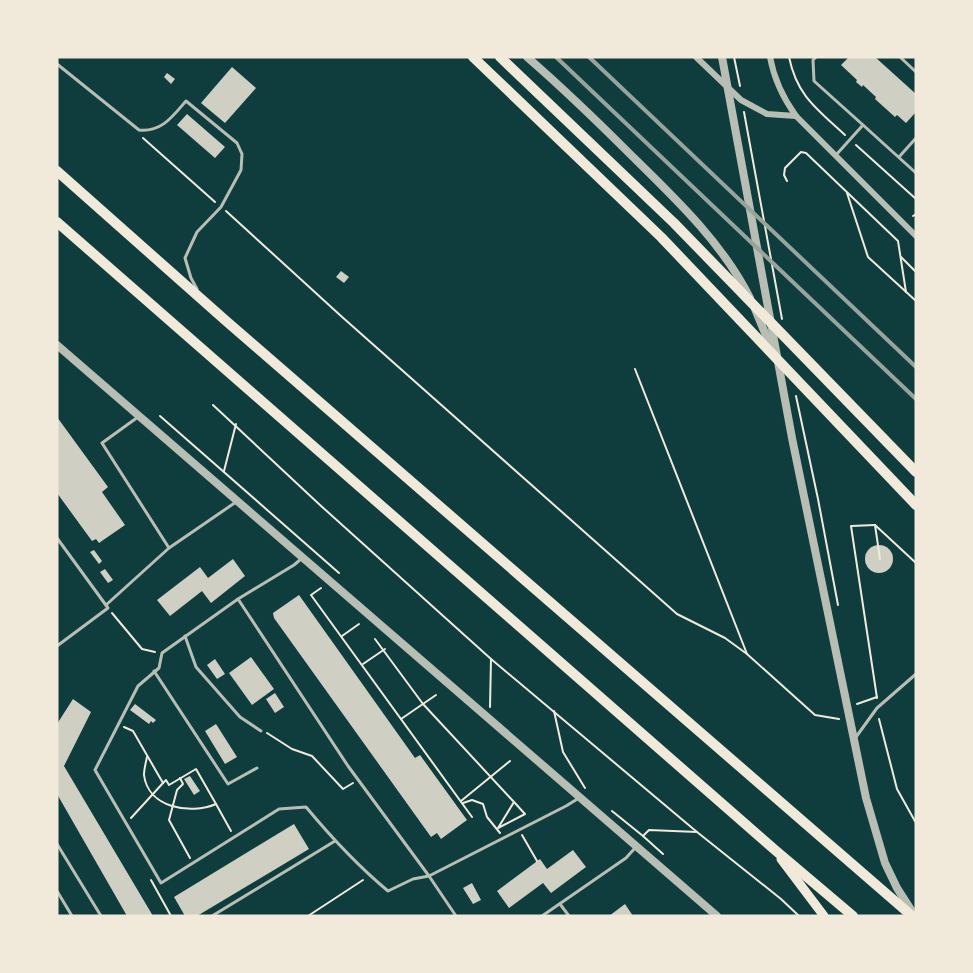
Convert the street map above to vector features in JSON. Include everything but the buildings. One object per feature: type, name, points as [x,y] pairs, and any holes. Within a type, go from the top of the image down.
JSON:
[{"type":"main road","points":[[473,57],[661,237],[916,505]]},
{"type":"main road","points":[[500,57],[674,223],[916,472]]},
{"type":"main road","points":[[57,171],[204,302],[913,916]]},
{"type":"main road","points":[[57,222],[853,916]]},
{"type":"main road","points":[[775,850],[824,916]]},
{"type":"street","points":[[527,57],[568,93],[656,179],[702,229],[740,279],[760,319],[780,373]]},
{"type":"street","points":[[696,57],[741,100],[767,114],[796,116]]},
{"type":"street","points":[[770,57],[778,86],[796,116],[915,234]]},
{"type":"street","points":[[723,60],[792,438],[866,798],[885,863],[913,916]]},
{"type":"street","points":[[57,345],[490,719],[583,792],[637,847],[717,916]]},
{"type":"lane","points":[[816,57],[813,60],[814,81],[916,173]]},
{"type":"lane","points":[[900,57],[916,72]]},
{"type":"lane","points":[[57,64],[139,130],[150,131],[165,125],[186,101],[237,143],[243,154],[241,170],[221,207],[197,232],[185,258],[191,278],[204,302]]},
{"type":"lane","points":[[835,157],[863,125]]},
{"type":"lane","points":[[899,157],[916,138]]},
{"type":"lane","points":[[139,416],[102,443],[169,548]]},
{"type":"lane","points":[[57,646],[107,607],[169,548],[238,501]]},
{"type":"lane","points":[[57,538],[107,607]]},
{"type":"lane","points":[[303,558],[238,599],[162,654],[159,668],[138,686],[94,770],[161,883],[279,809],[306,807],[369,876],[388,891],[413,879],[429,876],[566,806],[583,792]]},
{"type":"lane","points":[[238,599],[358,780],[456,916]]},
{"type":"lane","points":[[185,636],[196,668],[240,717],[261,731]]},
{"type":"lane","points":[[154,671],[228,784],[257,768]]},
{"type":"lane","points":[[855,738],[877,708],[916,674]]},
{"type":"lane","points":[[212,916],[335,841]]},
{"type":"lane","points":[[57,844],[101,916]]},
{"type":"lane","points":[[542,916],[626,858],[637,847]]},
{"type":"lane","points":[[57,891],[72,916]]},
{"type":"lane","points":[[560,904],[569,916]]},
{"type":"path","points":[[734,57],[740,89]]},
{"type":"path","points":[[744,112],[783,322]]},
{"type":"path","points":[[140,136],[677,614],[725,638],[747,654],[815,715],[841,719],[856,705],[877,697]]},
{"type":"path","points":[[787,181],[784,175],[785,168],[801,152],[806,153],[898,241],[906,292]]},
{"type":"path","points":[[846,191],[868,257],[916,301]]},
{"type":"path","points":[[894,237],[899,231]]},
{"type":"path","points":[[901,257],[916,272]]},
{"type":"path","points":[[635,369],[747,654]]},
{"type":"path","points":[[795,392],[839,613]]},
{"type":"path","points":[[213,405],[491,659],[799,916]]},
{"type":"path","points":[[160,416],[339,573]]},
{"type":"path","points":[[224,472],[236,424]]},
{"type":"path","points":[[875,525],[880,559]]},
{"type":"path","points":[[916,563],[875,525],[852,526],[883,741],[897,789],[916,823]]},
{"type":"path","points":[[321,588],[311,595],[472,817]]},
{"type":"path","points":[[107,607],[142,649],[162,654]]},
{"type":"path","points":[[342,637],[359,624]]},
{"type":"path","points":[[375,639],[423,704],[525,814],[498,828]]},
{"type":"path","points":[[362,664],[383,649]]},
{"type":"path","points":[[490,719],[491,659]]},
{"type":"path","points":[[401,719],[436,695]]},
{"type":"path","points":[[554,711],[563,752],[583,792]]},
{"type":"path","points":[[118,724],[133,732],[163,783]]},
{"type":"path","points":[[261,731],[292,749],[312,756],[343,789],[358,780]]},
{"type":"path","points":[[147,757],[144,774],[148,786],[153,793],[172,807],[193,810],[216,804]]},
{"type":"path","points":[[462,802],[510,761]]},
{"type":"path","points":[[127,825],[133,814],[166,780],[169,785],[196,769],[235,838]]},
{"type":"path","points":[[180,778],[183,784],[177,790],[169,819],[193,864]]},
{"type":"path","points":[[462,802],[472,800],[483,804],[487,817],[498,828],[503,838]]},
{"type":"path","points":[[498,828],[514,802]]},
{"type":"path","points":[[610,809],[663,854]]},
{"type":"path","points":[[519,830],[537,861]]},
{"type":"path","points":[[643,836],[649,830],[697,832]]},
{"type":"path","points":[[155,873],[150,881],[171,916]]},
{"type":"path","points":[[308,916],[369,876]]},
{"type":"railway","points":[[556,57],[916,399]]},
{"type":"railway","points":[[589,57],[916,367]]}]
